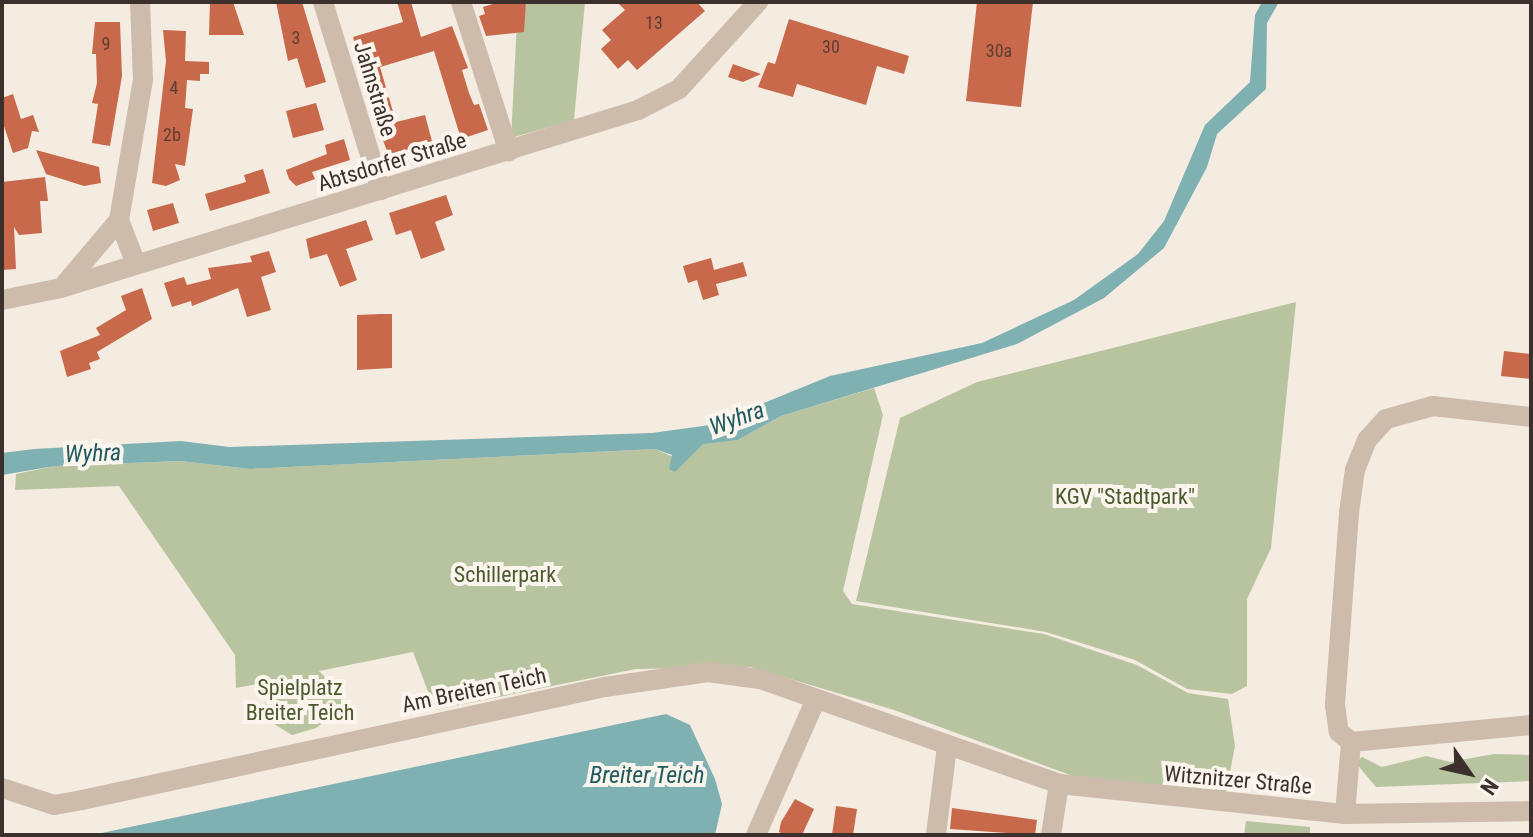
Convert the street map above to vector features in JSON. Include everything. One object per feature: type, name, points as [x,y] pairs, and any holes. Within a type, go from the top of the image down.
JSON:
[{"type":"street","points":[[61,288],[119,220],[143,80],[140,2]]},
{"type":"street","name":"Jahnstraße","points":[[323,2],[381,190]]},
{"type":"street","points":[[461,2],[509,152]]},
{"type":"street","name":"Abtsdorfer Straße","points":[[2,300],[61,288],[638,110],[679,89],[750,5]]},
{"type":"street","points":[[119,220],[136,264]]},
{"type":"street","points":[[1531,417],[1433,406],[1386,419],[1367,440],[1349,513],[1335,705],[1339,732],[1351,742],[1531,725]]},
{"type":"street","name":"Am Breiten Teich","points":[[2,788],[29,800],[68,802],[689,673],[760,679],[815,701]]},
{"type":"street","points":[[756,835],[815,701]]},
{"type":"street","name":"Witznitzer Straße","points":[[815,701],[1059,784],[1345,814],[1531,811]]},
{"type":"street","points":[[1345,814],[1351,742]]},
{"type":"street","points":[[936,835],[947,747]]},
{"type":"street","points":[[1051,835],[1059,784]]},
{"type":"green space","points":[[518,2],[585,2],[574,120],[511,138]]},
{"type":"green space","name":"KGV \"Stadtpark\"","points":[[1296,302],[1271,548],[1247,599],[1247,686],[1232,694],[1187,689],[1135,660],[1046,632],[856,601],[900,418],[977,382]]},
{"type":"green space","name":"Schillerpark","points":[[874,388],[883,415],[843,591],[852,604],[1044,634],[1137,665],[1188,693],[1228,699],[1235,746],[1226,793],[1089,782],[894,710],[750,667],[636,669],[435,710],[413,652],[319,671],[340,692],[342,710],[316,728],[292,735],[261,716],[273,681],[236,688],[235,655],[119,486],[15,490],[16,474],[55,466],[180,461],[250,469],[655,449],[682,461],[703,443],[738,440],[781,416]]},
{"type":"green space","points":[[1494,754],[1531,755],[1531,781],[1376,787],[1355,762],[1362,757],[1382,767],[1426,756],[1450,762]]},
{"type":"green space","points":[[1246,821],[1310,827],[1310,835],[1244,835]]},
{"type":"water","name":"Wyhra","points":[[1262,2],[1279,2],[1267,23],[1266,89],[1217,134],[1207,167],[1164,248],[1104,298],[1017,344],[781,416],[738,440],[703,444],[675,472],[669,469],[672,455],[655,449],[250,469],[180,461],[55,466],[2,475],[2,453],[34,449],[181,441],[229,447],[652,433],[710,425],[830,376],[982,343],[1074,300],[1138,254],[1164,221],[1205,125],[1250,82],[1255,15]]},
{"type":"water","name":"Breiter Teich","points":[[666,714],[690,725],[715,779],[722,804],[715,835],[92,835]]},
{"type":"building","points":[[210,2],[233,2],[244,35],[209,35]]},
{"type":"building","points":[[276,2],[302,2],[326,82],[306,88],[297,58],[288,61]]},
{"type":"building","points":[[397,2],[411,2],[421,37],[452,26],[468,68],[462,70],[469,93],[474,105],[479,104],[488,130],[461,139],[434,51],[380,67],[396,122],[425,115],[433,145],[390,159],[366,95],[364,80],[370,78],[353,37],[403,22]]},
{"type":"building","points":[[499,2],[526,2],[524,32],[486,36],[479,16],[485,14],[483,7]]},
{"type":"building","points":[[617,2],[697,2],[705,11],[637,70],[628,60],[618,69],[601,49],[611,40],[602,30],[625,10]]},
{"type":"building","points":[[977,2],[1033,2],[1021,107],[966,101]]},
{"type":"building","points":[[789,19],[909,56],[904,74],[877,66],[866,105],[797,84],[793,97],[758,87],[768,62],[775,64]]},
{"type":"building","points":[[95,22],[120,22],[122,76],[110,146],[92,143],[98,104],[92,103],[97,83],[96,54],[92,54]]},
{"type":"building","points":[[163,30],[186,31],[185,61],[209,62],[209,74],[200,74],[200,81],[187,80],[185,108],[193,109],[185,166],[175,164],[180,180],[166,186],[152,183],[166,61]]},
{"type":"building","points":[[733,64],[761,74],[743,82],[728,77]]},
{"type":"building","points":[[13,94],[21,119],[33,115],[39,132],[32,131],[28,148],[13,153],[2,120],[2,98]]},
{"type":"building","points":[[316,103],[324,130],[293,138],[286,111]]},
{"type":"building","points":[[344,139],[350,160],[312,172],[315,179],[296,186],[289,179],[286,170],[327,154],[325,145]]},
{"type":"building","points":[[36,150],[99,167],[101,183],[84,186],[46,174]]},
{"type":"building","points":[[263,169],[270,193],[210,211],[205,194],[246,182],[244,175]]},
{"type":"building","points":[[45,177],[48,201],[40,201],[42,233],[19,235],[14,227],[16,269],[2,270],[2,182]]},
{"type":"building","points":[[446,195],[453,215],[435,222],[445,250],[421,259],[411,230],[396,235],[389,213]]},
{"type":"building","points":[[173,203],[179,223],[153,231],[147,210]]},
{"type":"building","points":[[366,220],[373,240],[346,249],[357,280],[340,287],[327,254],[310,259],[306,239]]},
{"type":"building","points":[[269,251],[276,272],[261,277],[271,310],[247,317],[238,288],[192,306],[191,301],[172,307],[164,283],[184,277],[187,285],[211,279],[208,268],[252,262],[250,256]]},
{"type":"building","points":[[711,258],[714,270],[743,262],[747,276],[716,284],[719,295],[703,300],[697,280],[688,283],[683,266]]},
{"type":"building","points":[[142,288],[152,319],[97,352],[100,359],[89,363],[91,369],[67,377],[60,351],[100,335],[96,328],[126,310],[121,296]]},
{"type":"building","points":[[392,314],[392,368],[357,370],[357,315]]},
{"type":"building","points":[[1504,351],[1531,354],[1531,379],[1501,376]]},
{"type":"building","points":[[795,799],[814,809],[802,835],[785,835],[779,832],[781,822]]},
{"type":"building","points":[[836,806],[857,809],[853,835],[832,835]]},
{"type":"building","points":[[952,808],[1037,820],[1035,835],[950,829]]},
{"type":"park label","name":"Spielplatz Breiter Teich","points":[[300,700]]}]
